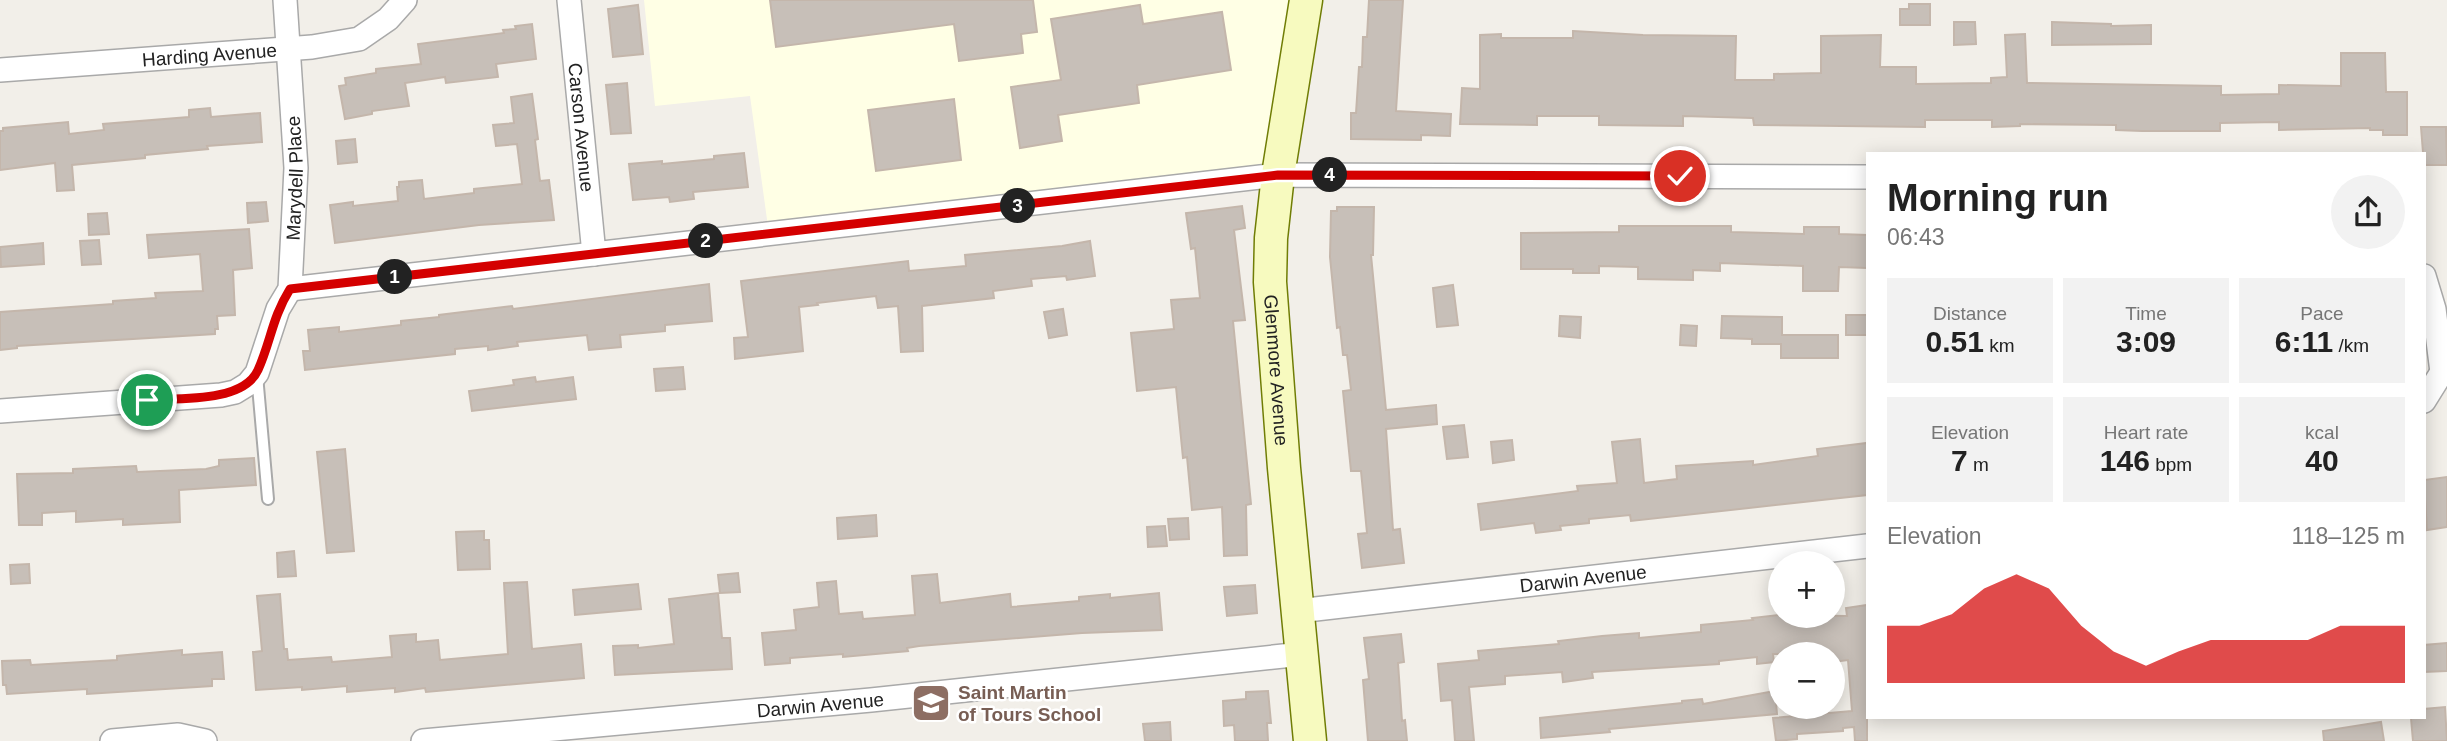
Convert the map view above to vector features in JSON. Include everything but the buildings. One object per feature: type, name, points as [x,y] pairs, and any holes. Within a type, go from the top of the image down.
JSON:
[{"type":"street","name":"Marydell Place","points":[[260,362],[278,309],[290,289],[296,168],[285,0]]},
{"type":"street","name":"Harding Avenue","points":[[0,70],[289,48],[359,39],[388,19],[405,0]]},
{"type":"street","name":"Carson Avenue","points":[[569,0],[594,254]]},
{"type":"street","name":"Glenmore Avenue","points":[[1306,0],[1278,175],[1270,238],[1270,282],[1310,741]]},
{"type":"street","points":[[290,289],[1278,175],[1866,177]]},
{"type":"street","points":[[2426,283],[2434,309],[2445,372],[2426,398]]},
{"type":"street","points":[[0,411],[221,395],[235,392],[248,384],[260,362]]},
{"type":"street","name":"Darwin Avenue","points":[[1298,611],[1866,546]]},
{"type":"street","name":"Darwin Avenue","points":[[423,741],[871,700],[1301,654]]},
{"type":"street","points":[[112,741],[178,735],[205,741]]},
{"type":"lane","points":[[260,362],[268,499]]},
{"type":"shaded area","points":[[644,0],[1306,0],[1278,175],[769,234],[750,96],[655,106]]},
{"type":"place","name":"Saint Martin of Tours School","points":[[931,703]]},
{"type":"route","points":[[147,400],[221,395],[235,392],[248,384],[257,373],[278,309],[290,289],[1278,175],[1680,176]]}]
